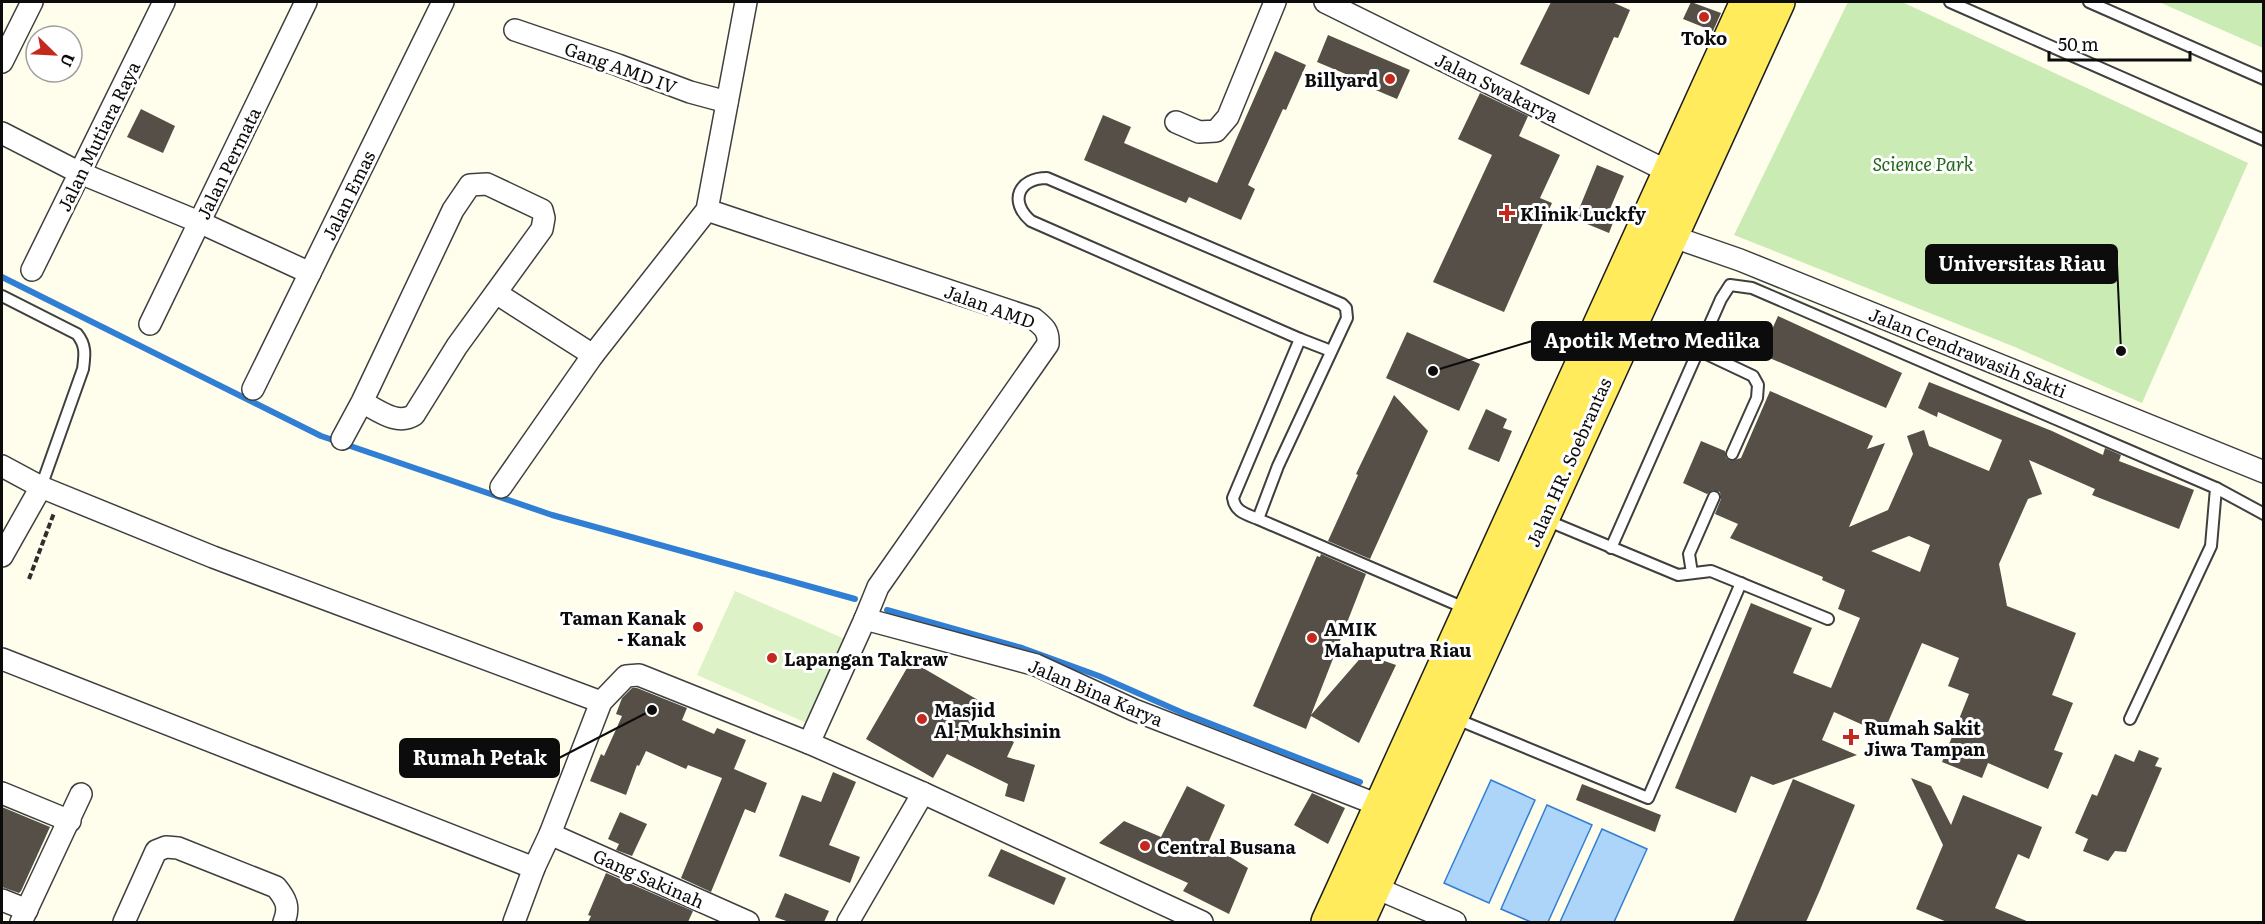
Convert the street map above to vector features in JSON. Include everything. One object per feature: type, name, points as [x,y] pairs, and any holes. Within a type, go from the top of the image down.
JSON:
[{"type":"main road","name":"Jalan HR. Soebrantas","points":[[1358,922],[1452,717],[1530,513],[1669,172],[1747,2]]},
{"type":"main road","name":"Jalan HR. Soebrantas","points":[[1328,922],[1470,610],[1530,513],[1671,236],[1778,2]]},
{"type":"street","points":[[2,62],[32,2]]},
{"type":"street","name":"Jalan Mutiara Raya","points":[[32,270],[164,2]]},
{"type":"street","name":"Jalan Permata","points":[[150,324],[306,2]]},
{"type":"street","name":"Jalan Emas","points":[[253,389],[443,2]]},
{"type":"street","points":[[501,487],[592,355],[707,210],[746,2]]},
{"type":"street","points":[[1176,122],[1199,132],[1216,131],[1228,117],[1275,2]]},
{"type":"street","name":"Jalan Swakarya","points":[[1325,2],[1669,172]]},
{"type":"street","name":"Gang AMD IV","points":[[515,30],[690,92],[727,102]]},
{"type":"street","points":[[2,133],[80,173],[199,222],[310,273]]},
{"type":"street","points":[[342,439],[362,402],[453,210],[470,185],[487,184],[542,210],[544,218],[542,229],[458,346],[414,415],[408,420],[399,420],[362,402]]},
{"type":"street","name":"Jalan AMD","points":[[707,210],[1034,319],[1045,327],[1049,335],[1048,344],[878,587],[865,619]]},
{"type":"street","name":"Jalan Cendrawasih Sakti","points":[[1671,236],[1750,264],[2264,472]]},
{"type":"street","points":[[496,293],[592,355]]},
{"type":"street","points":[[2,465],[41,487],[213,557],[601,702]]},
{"type":"street","points":[[2,556],[41,487]]},
{"type":"street","points":[[809,743],[865,619]]},
{"type":"street","name":"Jalan Bina Karya","points":[[865,619],[1036,664],[1134,710],[1381,806]]},
{"type":"street","points":[[2,659],[534,868]]},
{"type":"street","points":[[514,922],[601,702],[626,676],[639,675],[809,743],[923,793],[1202,922]]},
{"type":"street","points":[[2,793],[69,821]]},
{"type":"street","points":[[848,922],[923,793]]},
{"type":"street","points":[[2,900],[24,916],[81,794]]},
{"type":"street","name":"Gang Sakinah","points":[[550,834],[748,922]]},
{"type":"street","points":[[124,922],[156,851],[166,847],[178,848],[276,887],[286,899],[288,913],[284,922]]},
{"type":"street","points":[[1374,887],[1455,922]]},
{"type":"lane","points":[[1950,2],[2264,140]]},
{"type":"lane","points":[[2089,2],[2264,79]]},
{"type":"lane","points":[[1258,519],[1278,466],[1347,318],[1346,308],[1342,304],[1047,178],[1035,178],[1018,195],[1017,206],[1030,221],[1331,351]]},
{"type":"lane","points":[[1611,548],[1721,299],[1730,285],[1752,288],[2216,488],[2264,514]]},
{"type":"lane","points":[[2,296],[76,334],[83,342],[84,369],[41,487]]},
{"type":"lane","points":[[1300,339],[1233,498],[1234,505],[1239,511],[1470,610]]},
{"type":"lane","points":[[1698,350],[1753,376],[1758,385],[1757,398],[1732,454]]},
{"type":"lane","points":[[2130,719],[2211,546],[2216,488]]},
{"type":"lane","points":[[1692,573],[1689,554],[1714,496]]},
{"type":"lane","points":[[1530,513],[1678,575],[1711,571],[1828,619]]},
{"type":"lane","points":[[1452,717],[1648,798],[1741,583]]},
{"type":"path","points":[[29,579],[61,495]]},
{"type":"green space","name":"Science Park","points":[[1848,2],[1902,2],[2248,163],[2142,403],[2015,347],[1734,235]]},
{"type":"green space","points":[[2159,2],[2263,2],[2263,48]]},
{"type":"green space","name":"Lapangan Takraw","points":[[735,591],[847,640],[809,724],[697,675]]},
{"type":"water","points":[[1491,780],[1535,800],[1489,903],[1444,883]]},
{"type":"water","points":[[1547,805],[1592,825],[1548,922],[1531,922],[1501,909]]},
{"type":"water","points":[[1602,829],[1647,849],[1614,922],[1560,922]]},
{"type":"building","points":[[1551,2],[1612,2],[1630,10],[1618,38],[1614,37],[1589,95],[1520,64]]},
{"type":"building","name":"Toko","points":[[1691,2],[1721,13],[1713,31],[1683,19]]},
{"type":"building","points":[[1328,35],[1410,70],[1397,99],[1371,88],[1372,85],[1317,62]]},
{"type":"building","points":[[1275,51],[1306,65],[1248,185],[1255,189],[1241,220],[1189,197],[1186,203],[1084,160],[1103,115],[1131,127],[1124,143],[1217,183]]},
{"type":"building","points":[[1480,93],[1528,116],[1519,136],[1560,155],[1540,198],[1552,203],[1504,312],[1433,282],[1492,155],[1458,139]]},
{"type":"building","points":[[141,109],[175,126],[163,153],[127,137]]},
{"type":"building","points":[[1597,165],[1624,176],[1610,209],[1617,212],[1609,233],[1575,219]]},
{"type":"building","points":[[1778,316],[1902,373],[1886,408],[1751,350],[1760,329],[1770,334]]},
{"type":"building","points":[[1407,332],[1480,364],[1459,411],[1386,378]]},
{"type":"building","points":[[1929,382],[2052,431],[2103,455],[2105,448],[2121,455],[2119,461],[2194,490],[2179,529],[2092,495],[2095,489],[2029,460],[2042,494],[2028,499],[1999,564],[2007,606],[2076,633],[2052,695],[2073,703],[2054,750],[2063,753],[2048,789],[1988,763],[1982,778],[1942,762],[1969,694],[1948,686],[1959,658],[1922,643],[1883,734],[1834,712],[1822,740],[1857,755],[1773,785],[1751,776],[1736,813],[1675,788],[1751,603],[1812,628],[1793,673],[1831,688],[1860,618],[1838,609],[1845,590],[1822,580],[1823,577],[1730,538],[1738,524],[1715,514],[1721,499],[1720,492],[1713,490],[1707,494],[1683,483],[1701,441],[1725,451],[1726,458],[1730,461],[1741,458],[1770,391],[1873,436],[1867,449],[1885,443],[1849,527],[1888,510],[1913,454],[1907,436],[1924,430],[1929,446],[1989,471],[2002,440],[1938,412],[1937,417],[1918,408]],"holes":[[[1909,536],[1930,545],[1920,572],[1871,551]]]},
{"type":"building","points":[[1394,395],[1428,431],[1370,559],[1328,541],[1358,475],[1356,474]]},
{"type":"building","points":[[1486,409],[1507,419],[1503,428],[1512,431],[1499,462],[1468,449]]},
{"type":"building","name":"AMIK Mahaputra Riau","points":[[1321,554],[1366,574],[1311,715],[1364,654],[1396,665],[1359,743],[1311,716],[1306,729],[1253,706],[1317,556],[1320,557]]},
{"type":"building","name":"Masjid Al-Mukhsinin","points":[[911,661],[978,700],[967,719],[1014,742],[1007,757],[1035,765],[1024,802],[1005,796],[1008,784],[947,754],[933,778],[866,739]]},
{"type":"building","points":[[632,688],[687,708],[682,720],[714,734],[717,728],[746,740],[734,769],[767,783],[755,813],[745,809],[711,892],[681,878],[722,778],[688,765],[686,769],[646,751],[639,766],[637,765],[626,795],[590,781],[601,754],[604,756],[622,716],[616,714],[622,698]]},
{"type":"building","points":[[2139,750],[2159,758],[2155,766],[2162,768],[2126,852],[2115,851],[2108,861],[2083,851],[2088,839],[2075,833],[2092,794],[2097,796],[2115,754],[2134,762]]},
{"type":"building","points":[[833,772],[856,782],[829,845],[860,857],[850,883],[779,856],[802,795],[821,802]]},
{"type":"building","points":[[1911,778],[1931,786],[1951,825],[1963,795],[2042,827],[2029,859],[2018,854],[1995,908],[2029,922],[1947,922],[1916,909],[1943,845]]},
{"type":"building","points":[[1793,779],[1855,805],[1820,890],[1806,922],[1733,922]]},
{"type":"building","points":[[1582,784],[1661,815],[1655,832],[1576,800]]},
{"type":"building","points":[[1187,786],[1225,805],[1208,843],[1248,868],[1229,914],[1183,891],[1188,883],[1099,843],[1124,821],[1161,837]]},
{"type":"building","points":[[1312,793],[1345,808],[1328,844],[1294,825]]},
{"type":"building","points":[[2,807],[50,827],[19,893],[2,887]]},
{"type":"building","points":[[620,812],[647,824],[632,856],[616,850],[619,844],[608,839]]},
{"type":"building","points":[[1001,849],[1066,878],[1054,905],[988,876]]},
{"type":"building","points":[[606,873],[693,911],[688,922],[588,922],[591,916],[588,915]]},
{"type":"building","points":[[785,893],[829,911],[824,922],[789,922],[775,917]]},
{"type":"waterway","points":[[2,277],[321,436],[552,515],[855,599]]},
{"type":"waterway","points":[[887,610],[1022,648],[1099,676],[1183,713],[1360,782]]},
{"type":"place","name":"Toko","points":[[1704,17]]},
{"type":"place","name":"Billyard","points":[[1390,79]]},
{"type":"place","name":"Klinik Luckfy","points":[[1507,213]]},
{"type":"place","name":"Universitas Riau","points":[[2121,351]]},
{"type":"place","name":"Apotik Metro Medika","points":[[1433,371]]},
{"type":"place","name":"Taman Kanak - Kanak","points":[[698,627]]},
{"type":"place","name":"AMIK Mahaputra Riau","points":[[1312,638]]},
{"type":"place","name":"Lapangan Takraw","points":[[772,658]]},
{"type":"place","name":"Rumah Petak","points":[[652,710]]},
{"type":"place","name":"Masjid Al-Mukhsinin","points":[[922,719]]},
{"type":"place","name":"Rumah Sakit Jiwa Tampan","points":[[1851,737]]},
{"type":"place","name":"Central Busana","points":[[1145,846]]}]
